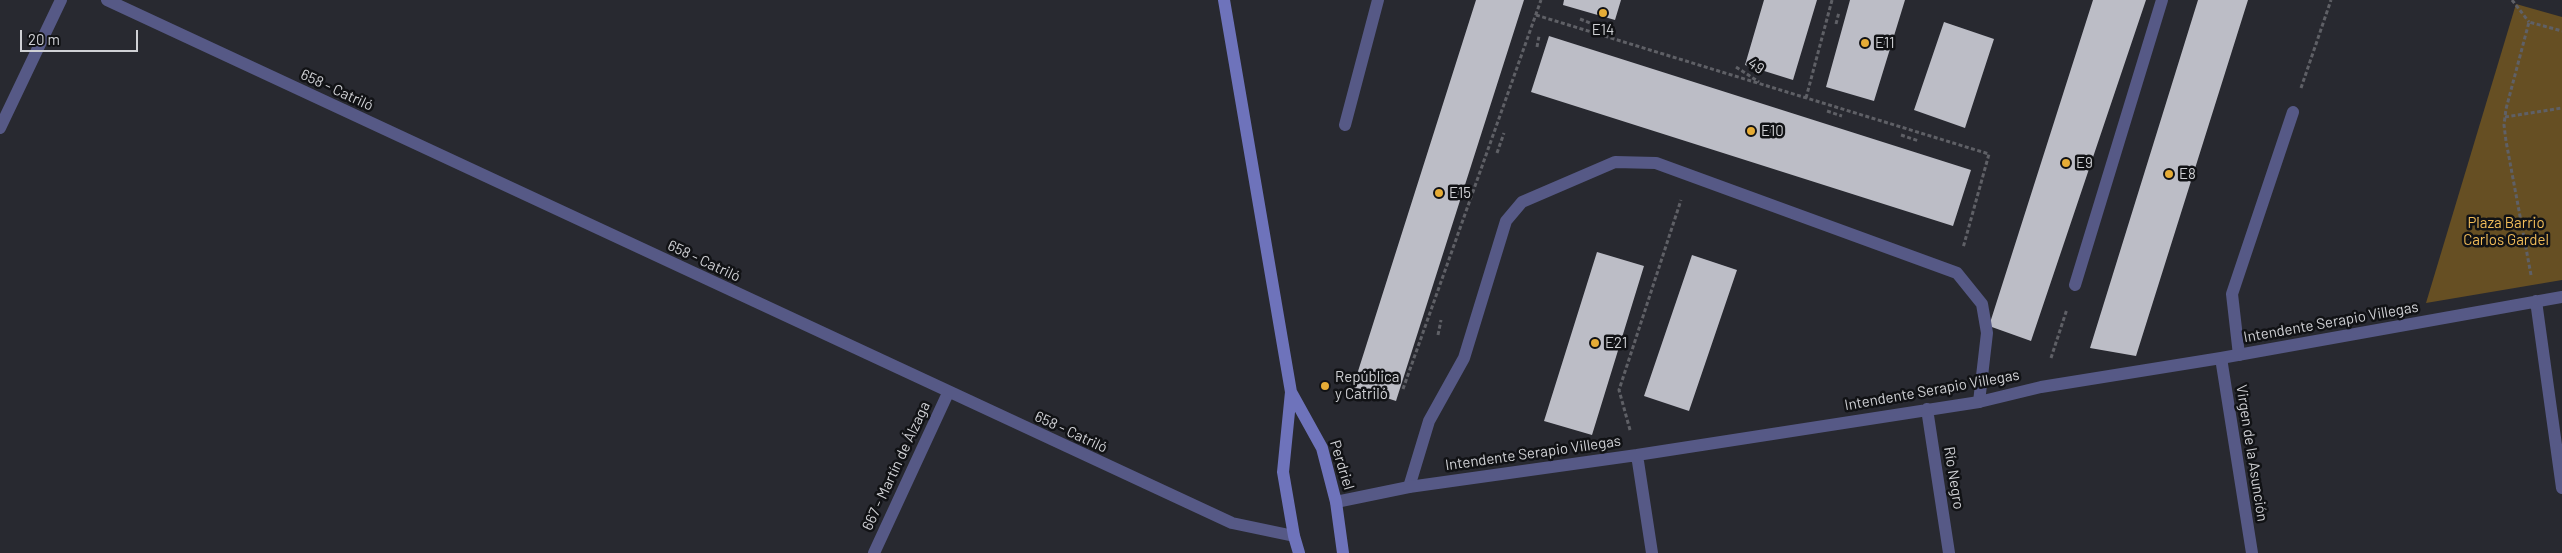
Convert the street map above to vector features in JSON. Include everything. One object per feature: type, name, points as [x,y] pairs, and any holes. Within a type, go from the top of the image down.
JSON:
[{"type":"main road","points":[[1224,0],[1291,392],[1283,472],[1294,536],[1299,553]]},
{"type":"main road","name":"Perdriel","points":[[1291,392],[1322,448],[1336,502],[1343,553]]},
{"type":"street","points":[[0,128],[61,0]]},
{"type":"street","name":"658 - Catriló","points":[[107,0],[1232,524],[1294,536]]},
{"type":"street","points":[[1345,124],[1378,0]]},
{"type":"street","points":[[2075,285],[2162,0]]},
{"type":"street","points":[[2239,355],[2232,294],[2293,112]]},
{"type":"street","points":[[1409,487],[1429,421],[1464,358],[1506,221],[1522,202],[1615,162],[1656,163],[1957,273],[1982,304],[1987,333],[1979,402]]},
{"type":"street","name":"Intendente Serapio Villegas","points":[[1336,502],[1409,487],[1637,455],[1979,402],[2041,387],[2239,355],[2562,297]]},
{"type":"street","points":[[2536,301],[2562,488]]},
{"type":"street","name":"Virgen de la Asunción","points":[[2220,358],[2252,553]]},
{"type":"street","name":"667 - Martín de Álzaga","points":[[874,553],[948,393]]},
{"type":"street","name":"Río Negro","points":[[1927,409],[1949,553]]},
{"type":"street","points":[[1637,455],[1652,553]]},
{"type":"path","points":[[1404,389],[1541,0]]},
{"type":"path","points":[[1806,98],[1832,0]]},
{"type":"path","points":[[2293,112],[2331,0]]},
{"type":"path","points":[[2512,0],[2529,22],[2562,31]]},
{"type":"path","points":[[1836,24],[1839,12]]},
{"type":"path","points":[[1536,15],[1989,154],[1957,273]]},
{"type":"path","points":[[1580,19],[1595,24]]},
{"type":"path","points":[[2529,22],[2505,117],[2506,141],[2536,301]]},
{"type":"path","points":[[1537,47],[1539,36]]},
{"type":"path","name":"49","points":[[1736,67],[1764,85]]},
{"type":"path","points":[[2505,117],[2562,108]]},
{"type":"path","points":[[1827,111],[1842,116]]},
{"type":"path","points":[[1497,152],[1504,133]]},
{"type":"path","points":[[1901,135],[1919,141]]},
{"type":"path","points":[[1637,455],[1619,390],[1689,175]]},
{"type":"path","points":[[2041,387],[2075,285]]},
{"type":"path","points":[[1438,335],[1441,320]]},
{"type":"green space","name":"Plaza Barrio Carlos Gardel","points":[[2516,4],[2562,17],[2562,280],[2426,303]]},
{"type":"building","name":"E15","points":[[1476,0],[1524,0],[1396,401],[1353,387]]},
{"type":"building","name":"E14","points":[[1564,0],[1621,0],[1615,20],[1563,5]]},
{"type":"building","points":[[1764,0],[1817,0],[1793,80],[1745,65]]},
{"type":"building","name":"E11","points":[[1850,0],[1905,0],[1874,101],[1826,87]]},
{"type":"building","name":"E9","points":[[2093,0],[2146,0],[2031,341],[1989,326]]},
{"type":"building","name":"E8","points":[[2198,0],[2248,0],[2136,356],[2090,348]]},
{"type":"building","points":[[1944,22],[1994,39],[1965,128],[1914,110]]},
{"type":"building","name":"E10","points":[[1549,36],[1971,170],[1953,226],[1531,92]]},
{"type":"building","name":"E21","points":[[1597,252],[1644,266],[1592,435],[1544,421]]},
{"type":"building","points":[[1692,255],[1737,270],[1689,411],[1644,396]]},
{"type":"place","name":"E14","points":[[1603,13]]},
{"type":"place","name":"E11","points":[[1865,43]]},
{"type":"place","name":"E10","points":[[1751,131]]},
{"type":"place","name":"E9","points":[[2066,163]]},
{"type":"place","name":"E8","points":[[2169,174]]},
{"type":"place","name":"E15","points":[[1439,193]]},
{"type":"place","name":"E21","points":[[1595,343]]},
{"type":"place","name":"República y Catriló","points":[[1325,386]]}]
